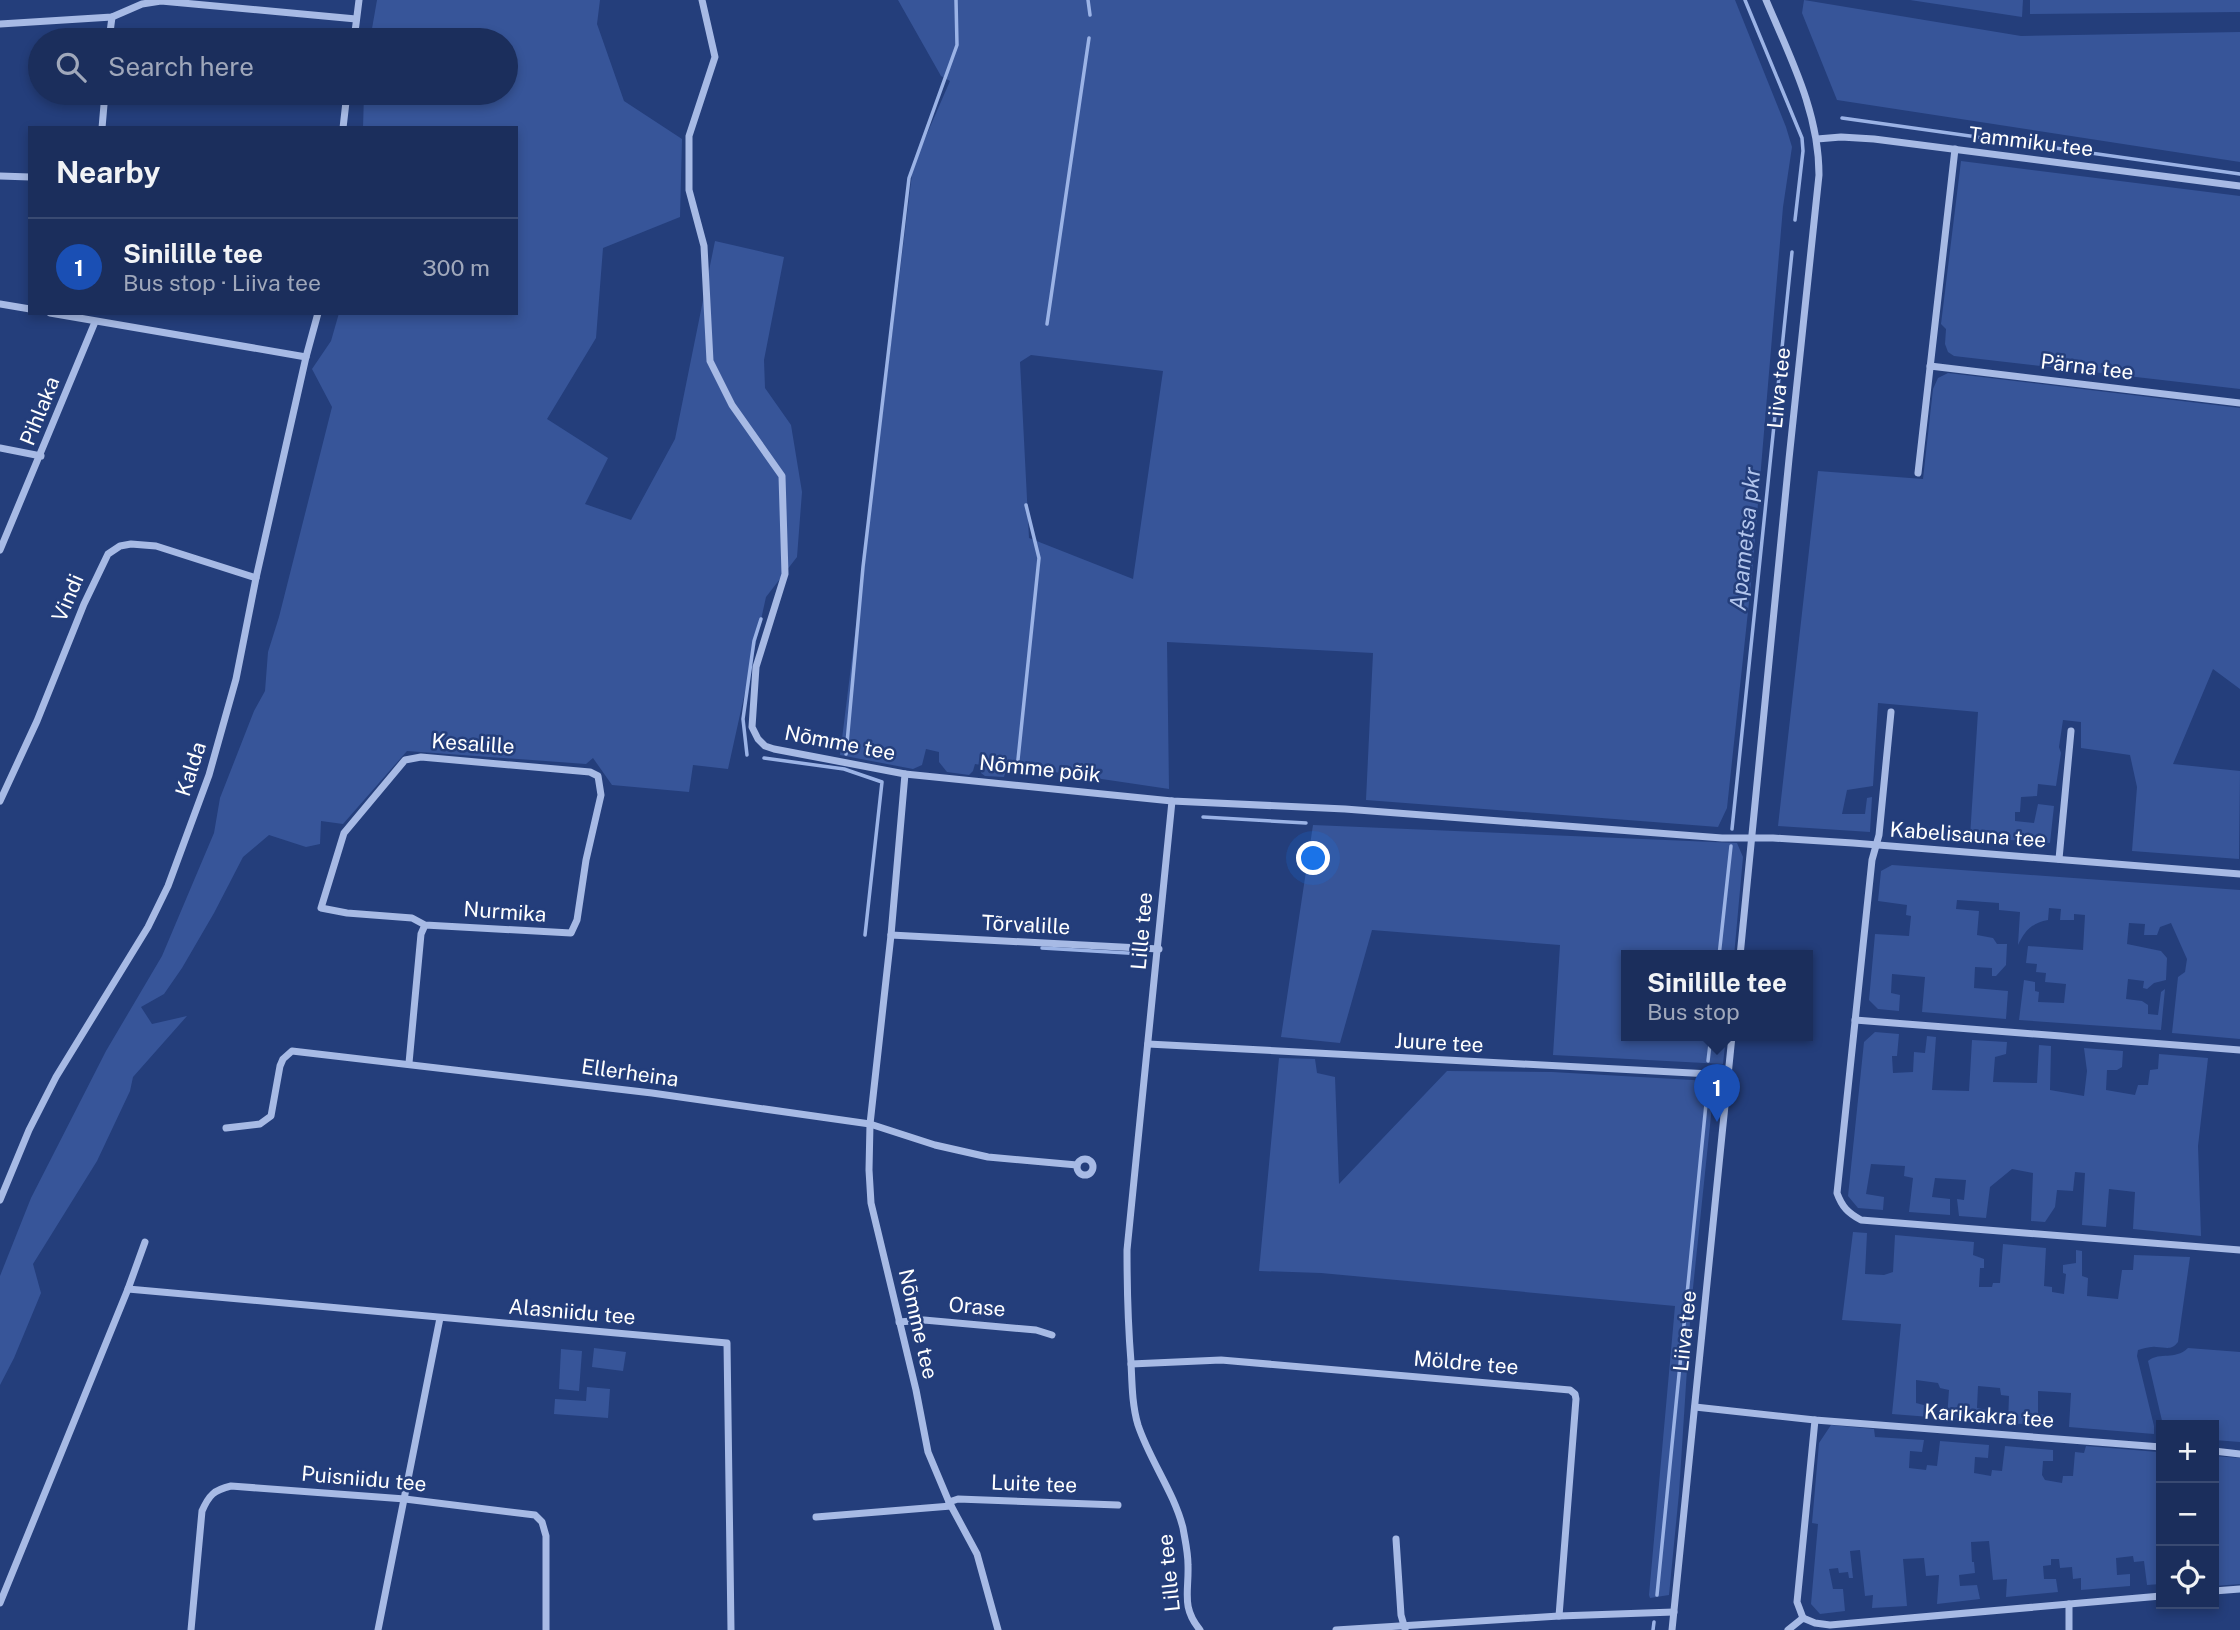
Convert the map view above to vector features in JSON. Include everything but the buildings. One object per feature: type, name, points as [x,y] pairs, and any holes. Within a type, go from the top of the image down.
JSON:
[{"type":"street","points":[[355,28],[359,0]]},
{"type":"street","name":"Nõmme tee","points":[[702,0],[715,57],[690,136],[689,190],[704,246],[710,361],[732,405],[782,476],[785,574],[757,667],[752,727],[758,739],[765,746],[774,749],[905,774],[870,1124],[871,1203],[916,1390],[928,1452],[950,1504],[977,1554],[998,1630]]},
{"type":"street","name":"Liiva tee","points":[[1741,950],[1819,175],[1817,139],[1810,105],[1766,0]]},
{"type":"street","points":[[0,24],[112,17],[142,4],[161,1],[356,19]]},
{"type":"street","points":[[111,28],[112,17]]},
{"type":"street","points":[[102,126],[104,105]]},
{"type":"street","points":[[343,126],[346,105]]},
{"type":"street","name":"Tammiku tee","points":[[1817,139],[1841,137],[1955,149],[2240,186]]},
{"type":"street","points":[[1918,473],[1955,149]]},
{"type":"street","points":[[0,176],[28,177]]},
{"type":"street","points":[[0,304],[28,309]]},
{"type":"street","points":[[60,315],[306,358]]},
{"type":"street","name":"Kalda","points":[[0,1200],[29,1130],[56,1077],[127,963],[169,886],[209,775],[236,679],[256,578],[317,315]]},
{"type":"street","name":"Pihlaka","points":[[0,550],[95,322]]},
{"type":"street","name":"Pärna tee","points":[[1930,366],[2240,402]]},
{"type":"street","points":[[0,448],[41,456]]},
{"type":"street","name":"Vindi","points":[[0,801],[108,554],[120,546],[131,544],[156,546],[256,578]]},
{"type":"street","name":"Kabelisauna tee","points":[[1876,846],[1891,712]]},
{"type":"street","name":"Kabelisauna tee","points":[[2059,859],[2071,731]]},
{"type":"street","name":"Kesalille","points":[[425,925],[412,918],[347,913],[321,908],[344,833],[405,760],[421,757],[590,772],[598,776],[601,785]]},
{"type":"street","name":"Nõmme põik","points":[[905,774],[1171,801]]},
{"type":"street","name":"Nurmika","points":[[425,925],[571,933],[577,920],[601,785]]},
{"type":"street","points":[[1171,801],[1345,809],[1722,838],[1752,838]]},
{"type":"street","name":"Lille tee","points":[[1171,801],[1127,1250],[1127,1315],[1137,1422],[1182,1524],[1188,1564],[1187,1608],[1200,1630]]},
{"type":"street","name":"Kabelisauna tee","points":[[1752,838],[2240,873]]},
{"type":"street","points":[[1876,846],[1872,860],[1838,1193],[1841,1204],[1861,1220],[2240,1250]]},
{"type":"street","points":[[409,1063],[421,934],[425,925]]},
{"type":"street","name":"Tõrvalille","points":[[891,935],[1158,949]]},
{"type":"street","points":[[1855,1020],[2240,1050]]},
{"type":"street","name":"Liiva tee","points":[[1672,1630],[1732,1041]]},
{"type":"street","name":"Juure tee","points":[[1148,1044],[1729,1075]]},
{"type":"street","name":"Ellerheina","points":[[226,1128],[260,1124],[271,1116],[280,1066],[292,1051],[652,1093],[870,1124],[935,1145],[989,1157],[1077,1166]]},
{"type":"street","points":[[0,1603],[145,1242]]},
{"type":"street","name":"Alasniidu tee","points":[[128,1289],[727,1343],[731,1630]]},
{"type":"street","points":[[378,1630],[440,1318]]},
{"type":"street","name":"Orase","points":[[899,1322],[924,1320],[1036,1329],[1052,1335]]},
{"type":"street","name":"Möldre tee","points":[[1131,1364],[1221,1360],[1570,1390],[1576,1399],[1559,1616]]},
{"type":"street","name":"Karikakra tee","points":[[1695,1407],[1815,1420],[2156,1447]]},
{"type":"street","points":[[1815,1420],[1797,1602],[1803,1618],[1830,1625],[2156,1596]]},
{"type":"street","points":[[2219,1452],[2240,1454]]},
{"type":"street","name":"Puisniidu tee","points":[[191,1630],[202,1511],[208,1497],[216,1489],[231,1486],[405,1499],[535,1515],[542,1522],[545,1536],[547,1630]]},
{"type":"street","name":"Luite tee","points":[[950,1504],[958,1499],[1118,1505]]},
{"type":"street","points":[[816,1517],[950,1504]]},
{"type":"street","points":[[1396,1539],[1401,1615],[1405,1628]]},
{"type":"street","points":[[2219,1591],[2240,1589]]},
{"type":"street","points":[[2069,1604],[2069,1630]]},
{"type":"street","points":[[1336,1630],[1405,1628],[1559,1616],[1674,1612]]},
{"type":"street","points":[[1788,1630],[1803,1618]]},
{"type":"shaded area","points":[[377,0],[600,0],[597,24],[624,101],[682,139],[680,217],[603,248],[596,338],[547,419],[608,458],[585,504],[631,520],[675,439],[715,241],[784,257],[764,360],[765,388],[791,425],[802,492],[797,557],[766,597],[728,769],[693,765],[689,792],[612,785],[593,758],[586,764],[407,751],[343,824],[321,821],[320,844],[306,847],[269,835],[243,857],[182,968],[164,994],[141,1007],[152,1024],[187,1016],[133,1077],[130,1091],[97,1161],[33,1264],[41,1293],[0,1385],[0,1276],[31,1198],[106,1051],[162,956],[214,833],[220,798],[254,711],[265,691],[268,652],[332,407],[312,369],[331,341],[338,315],[518,315],[518,126],[363,126],[364,105],[518,105],[518,28],[372,28]]},
{"type":"shaded area","points":[[898,0],[1735,0],[1792,147],[1783,207],[1752,574],[1727,808],[1718,827],[1366,800],[1373,653],[1167,642],[1169,789],[1007,765],[1004,777],[985,776],[981,773],[981,765],[975,764],[969,775],[947,772],[939,762],[939,752],[926,749],[922,765],[913,769],[840,755],[913,166],[950,81],[941,76]],"holes":[[[1031,355],[1163,371],[1133,579],[1029,538],[1020,362]]]},
{"type":"shaded area","points":[[1804,0],[2021,36],[2240,32],[2240,162],[1837,100],[1802,13]]},
{"type":"shaded area","points":[[1910,0],[2023,0],[2022,17]]},
{"type":"shaded area","points":[[2030,0],[2240,0],[2240,12],[2030,14]]},
{"type":"shaded area","points":[[1961,161],[2240,196],[2240,389],[1954,356],[1948,352],[1945,344],[1946,329],[1941,324]]},
{"type":"shaded area","points":[[1948,373],[2240,408],[2240,689],[2213,669],[2173,764],[2240,771],[2239,859],[2132,851],[2137,787],[2130,755],[2081,748],[2081,722],[2063,720],[2056,786],[2038,784],[2037,796],[2021,797],[2020,812],[2015,812],[2015,821],[2034,823],[2038,804],[2054,806],[2050,843],[1970,837],[1978,712],[1878,703],[1873,786],[1847,790],[1842,814],[1865,814],[1867,798],[1872,797],[1870,832],[1778,826],[1818,471],[1923,479],[1933,389],[1938,378]]},
{"type":"shaded area","points":[[1313,825],[1737,843],[1743,857],[1735,950],[1621,950],[1621,1041],[1725,1041],[1723,1064],[1553,1055],[1560,945],[1372,930],[1340,1043],[1281,1037]]},
{"type":"shaded area","points":[[1892,865],[2240,890],[2240,1039],[2172,1033],[2178,977],[2185,972],[2187,959],[2171,923],[2160,927],[2157,935],[2144,935],[2145,924],[2129,923],[2127,944],[2161,951],[2167,958],[2166,980],[2154,983],[2147,989],[2143,988],[2144,981],[2128,979],[2126,999],[2142,1001],[2148,1005],[2148,1014],[2158,1015],[2161,992],[2165,989],[2161,1030],[2019,1020],[2024,980],[2035,982],[2035,991],[2039,992],[2038,1002],[2064,1003],[2066,984],[2045,982],[2046,973],[2036,972],[2037,964],[2026,963],[2028,946],[2083,950],[2085,915],[2074,914],[2074,920],[2060,920],[2061,909],[2049,908],[2048,920],[2029,928],[2018,945],[2020,912],[1999,910],[1999,903],[1957,900],[1956,909],[1979,911],[1977,935],[1993,938],[1997,944],[2007,944],[2006,965],[1996,976],[1992,976],[1992,968],[1975,967],[1974,988],[2008,991],[2006,1019],[1922,1012],[1925,977],[1892,974],[1891,993],[1900,995],[1899,1011],[1878,1009],[1869,1000],[1875,934],[1909,936],[1911,916],[1906,915],[1907,905],[1878,901],[1881,871]]},
{"type":"shaded area","points":[[1875,1032],[1899,1034],[1897,1056],[1892,1056],[1893,1073],[1913,1072],[1914,1052],[1925,1053],[1927,1036],[1936,1037],[1932,1090],[1969,1091],[1972,1040],[2007,1042],[2006,1054],[1995,1057],[1993,1082],[2037,1083],[2039,1045],[2051,1046],[2050,1090],[2084,1096],[2087,1071],[2084,1048],[2123,1051],[2122,1067],[2107,1070],[2106,1090],[2135,1095],[2138,1085],[2148,1085],[2150,1070],[2158,1069],[2159,1054],[2208,1058],[2198,1146],[2201,1236],[2133,1229],[2135,1192],[2109,1189],[2106,1227],[2082,1225],[2085,1173],[2075,1172],[2073,1191],[2057,1190],[2055,1207],[2045,1222],[2031,1221],[2033,1173],[2012,1169],[1990,1187],[1986,1218],[1959,1216],[1957,1199],[1964,1200],[1966,1180],[1935,1178],[1932,1197],[1950,1199],[1950,1215],[1909,1212],[1913,1178],[1904,1176],[1905,1166],[1871,1164],[1866,1194],[1884,1197],[1883,1210],[1858,1208],[1848,1196],[1864,1042]]},
{"type":"shaded area","points":[[1279,1058],[1315,1059],[1317,1073],[1335,1077],[1339,1184],[1447,1071],[1552,1072],[1710,1081],[1714,1087],[1691,1307],[1679,1493],[1669,1595],[1650,1598],[1649,1595],[1675,1306],[1321,1273],[1259,1271]]},
{"type":"shaded area","points":[[1853,1232],[1867,1233],[1865,1274],[1884,1275],[1893,1272],[1895,1235],[1974,1242],[1973,1255],[1984,1259],[1984,1268],[1980,1268],[1979,1287],[1992,1287],[1993,1283],[2000,1283],[2003,1244],[2046,1248],[2044,1286],[2052,1287],[2052,1292],[2064,1294],[2066,1274],[2063,1273],[2063,1265],[2076,1263],[2076,1250],[2082,1251],[2082,1276],[2088,1278],[2087,1296],[2118,1299],[2122,1270],[2133,1270],[2134,1255],[2190,1257],[2178,1342],[2171,1348],[2151,1347],[2138,1350],[2137,1356],[2154,1434],[2069,1427],[2071,1393],[2038,1391],[2038,1414],[2053,1416],[2053,1426],[2008,1423],[2009,1396],[2001,1395],[2000,1388],[1978,1386],[1977,1408],[1992,1411],[1991,1421],[1947,1418],[1949,1390],[1940,1388],[1938,1383],[1916,1380],[1916,1403],[1931,1407],[1930,1417],[1892,1414],[1901,1324],[1842,1320]]},
{"type":"shaded area","points":[[594,1348],[626,1352],[623,1371],[592,1367]]},
{"type":"shaded area","points":[[2188,1348],[2240,1352],[2240,1442],[2219,1440],[2219,1420],[2162,1420],[2148,1361],[2183,1352]]},
{"type":"shaded area","points":[[561,1349],[582,1351],[579,1391],[559,1389]]},
{"type":"shaded area","points":[[587,1387],[610,1389],[608,1418],[554,1414],[555,1399],[586,1401]]},
{"type":"shaded area","points":[[1831,1425],[1874,1429],[1875,1437],[1924,1440],[1922,1452],[1910,1451],[1909,1468],[1926,1470],[1927,1465],[1937,1466],[1940,1441],[1989,1445],[1988,1458],[1975,1457],[1974,1473],[1991,1476],[1992,1470],[2002,1471],[2005,1446],[2053,1450],[2053,1461],[2043,1461],[2042,1475],[2045,1480],[2062,1483],[2063,1476],[2073,1476],[2075,1452],[2084,1453],[2086,1446],[2156,1452],[2156,1584],[2147,1585],[2144,1561],[2134,1562],[2133,1556],[2116,1558],[2117,1575],[2130,1574],[2130,1586],[2081,1590],[2081,1578],[2073,1579],[2072,1567],[2060,1568],[2059,1559],[2051,1559],[2051,1565],[2043,1566],[2044,1579],[2056,1579],[2058,1592],[2006,1597],[2007,1579],[1993,1580],[1989,1541],[1971,1542],[1975,1573],[1959,1575],[1960,1586],[1977,1585],[1980,1599],[1937,1604],[1939,1575],[1926,1576],[1924,1558],[1903,1559],[1907,1606],[1872,1608],[1873,1595],[1865,1596],[1860,1550],[1850,1551],[1853,1578],[1849,1578],[1848,1572],[1839,1573],[1838,1568],[1829,1569],[1833,1589],[1843,1589],[1845,1611],[1820,1614],[1811,1604],[1818,1524],[1812,1523],[1819,1443]]},
{"type":"shaded area","points":[[2219,1456],[2240,1458],[2240,1584],[2219,1586]]},
{"type":"waterway","points":[[846,754],[863,567],[909,178],[957,45],[956,0]]},
{"type":"waterway","points":[[1088,0],[1090,15]]},
{"type":"waterway","name":"Apametsa pkr","points":[[1745,0],[1802,138],[1803,151],[1795,220]]},
{"type":"waterway","points":[[1047,324],[1089,38]]},
{"type":"waterway","points":[[1842,118],[2240,174]]},
{"type":"waterway","name":"Apametsa pkr","points":[[1732,829],[1792,252]]},
{"type":"waterway","points":[[1017,769],[1039,558],[1026,505]]},
{"type":"waterway","points":[[747,755],[743,719],[754,641],[761,619]]},
{"type":"waterway","points":[[764,758],[844,769],[882,782],[865,935]]},
{"type":"waterway","points":[[1203,817],[1306,823]]},
{"type":"waterway","points":[[1720,950],[1731,846]]},
{"type":"waterway","points":[[1042,948],[1144,954]]},
{"type":"waterway","points":[[1708,1061],[1710,1041]]},
{"type":"waterway","points":[[1657,1595],[1708,1084]]},
{"type":"waterway","points":[[1653,1630],[1654,1622]]},
{"type":"place","name":"Sinilille tee","points":[[1717,1122]]}]
